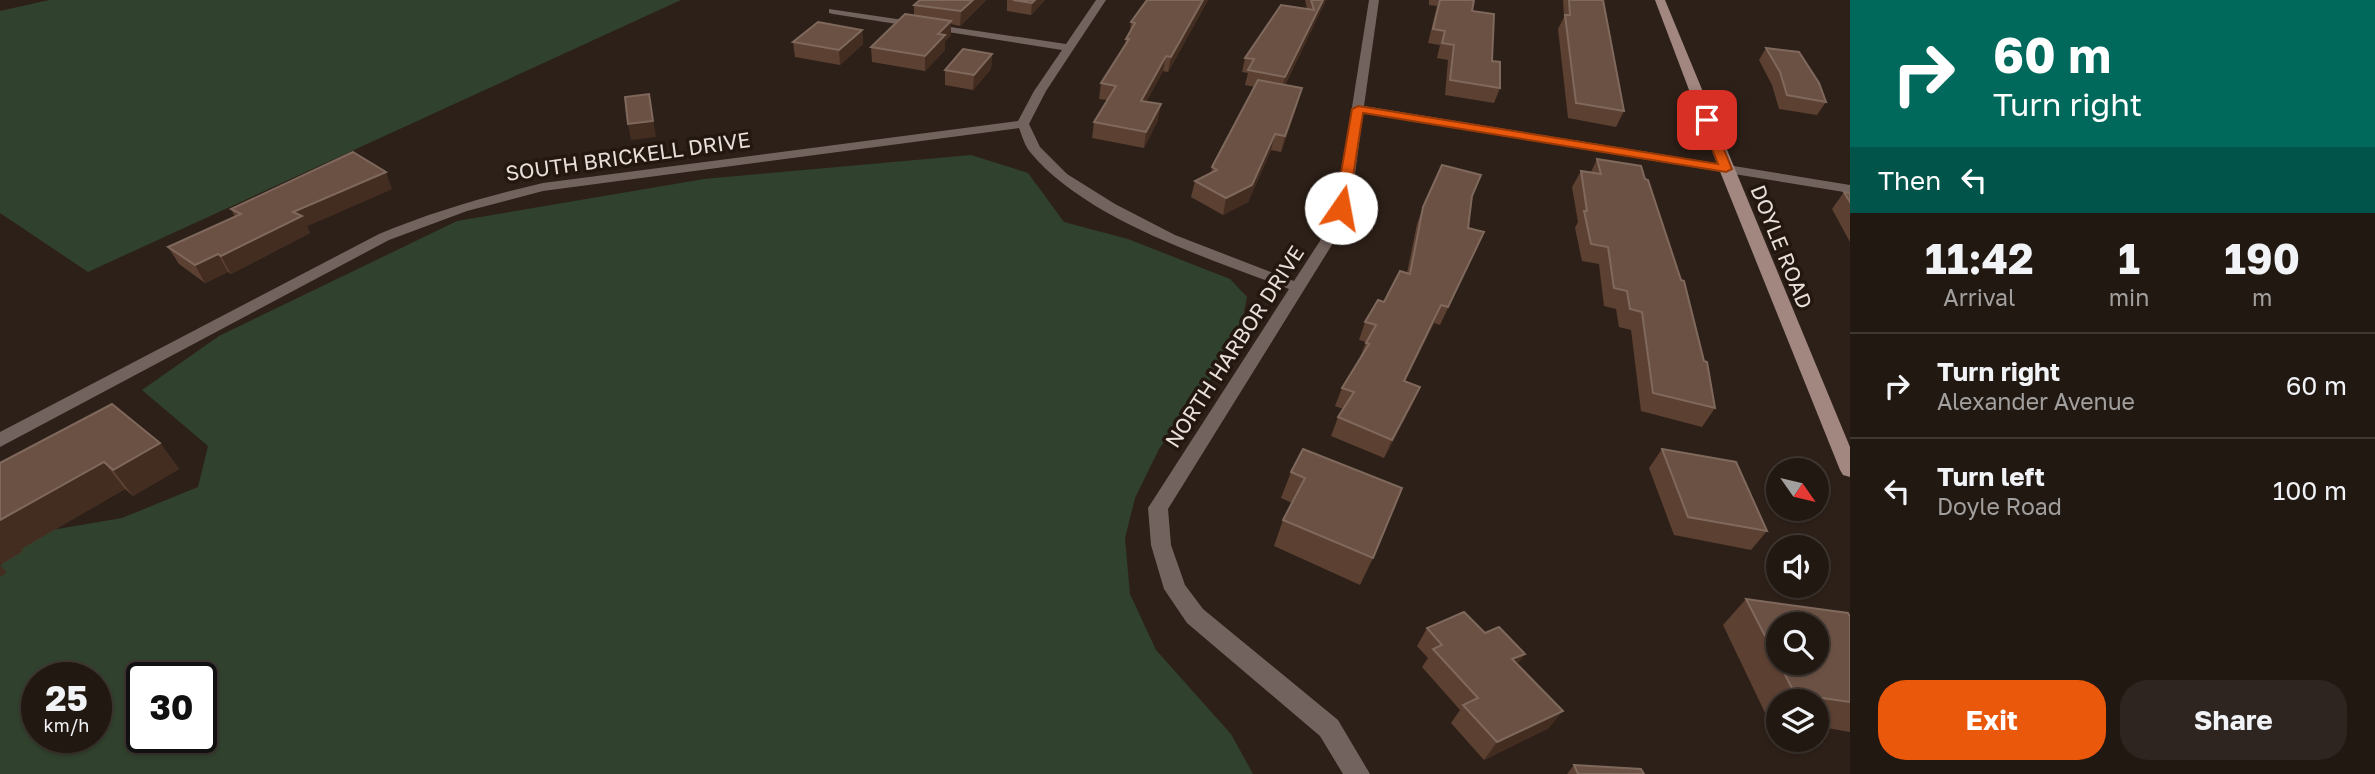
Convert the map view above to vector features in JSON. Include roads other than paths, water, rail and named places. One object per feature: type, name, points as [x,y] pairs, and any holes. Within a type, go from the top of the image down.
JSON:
[{"type":"main road","name":"DOYLE ROAD","points":[[1660,0],[1726,169],[1849,467]]},
{"type":"street","points":[[1101,0],[1040,91],[1023,124],[1034,149],[1062,177],[1110,207],[1170,238],[1299,288]]},
{"type":"street","name":"NORTH HARBOR DRIVE","points":[[1357,774],[1329,728],[1195,616],[1175,589],[1161,545],[1158,508],[1336,227],[1346,189],[1374,0]]},
{"type":"street","points":[[833,10],[1068,48]]},
{"type":"street","points":[[1358,109],[1850,189]]},
{"type":"street","name":"SOUTH BRICKELL DRIVE","points":[[0,440],[384,237],[427,219],[496,197],[557,185],[1023,124]]}]
